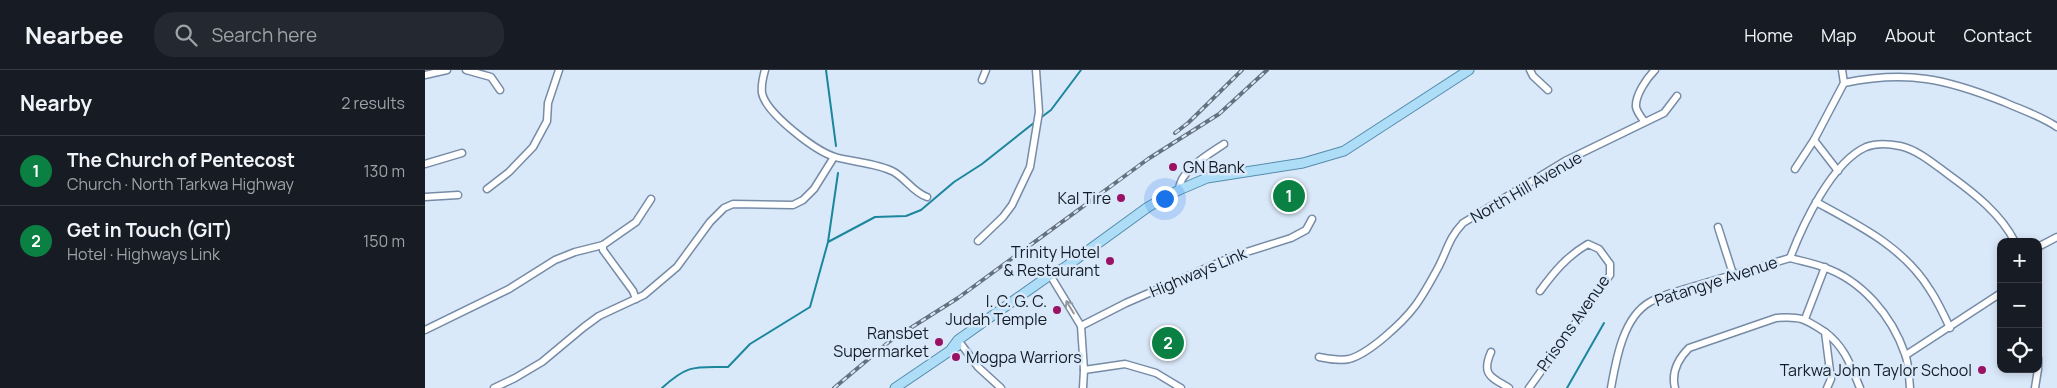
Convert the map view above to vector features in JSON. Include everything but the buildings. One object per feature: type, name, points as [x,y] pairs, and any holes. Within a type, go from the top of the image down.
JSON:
[{"type":"main road","points":[[895,388],[1148,207],[1179,190],[1207,178],[1303,163],[1344,151],[1469,70]]},
{"type":"street","points":[[425,75],[447,70]]},
{"type":"street","points":[[466,70],[491,77],[500,90]]},
{"type":"street","points":[[487,189],[509,172],[533,147],[547,121],[548,102],[559,70]]},
{"type":"street","points":[[765,70],[762,79],[762,93],[767,103],[808,144],[834,157],[893,172],[927,197]]},
{"type":"street","points":[[982,80],[986,70]]},
{"type":"street","points":[[979,240],[1003,217],[1011,205],[1029,167],[1039,112],[1036,70]]},
{"type":"street","points":[[1530,70],[1533,76],[1548,90]]},
{"type":"street","points":[[1644,121],[1636,108],[1637,102],[1643,87],[1655,70]]},
{"type":"street","points":[[1795,169],[1814,140],[1844,83],[1842,70]]},
{"type":"street","points":[[1844,83],[1875,75],[1914,73],[1942,79],[1974,90],[2035,114],[2057,127]]},
{"type":"street","name":"North Hill Avenue","points":[[1319,357],[1337,360],[1352,358],[1376,344],[1398,325],[1415,306],[1439,267],[1453,233],[1463,222],[1565,161],[1664,112],[1677,96]]},
{"type":"street","points":[[1814,140],[1838,172]]},
{"type":"street","points":[[1179,190],[1179,182],[1192,167],[1224,144]]},
{"type":"street","points":[[1910,388],[1906,355],[1894,330],[1880,309],[1863,290],[1825,267],[1790,258],[1815,202],[1851,157],[1867,147],[1883,144],[1902,146],[1923,156],[1967,188],[1989,208],[2009,230],[2013,238]]},
{"type":"street","points":[[425,164],[462,153]]},
{"type":"street","points":[[494,388],[542,362],[599,316],[644,296],[677,267],[710,222],[724,208],[733,204],[793,205],[803,200],[814,189],[834,157]]},
{"type":"street","points":[[425,197],[459,195]]},
{"type":"street","points":[[425,330],[515,286],[555,260],[583,249],[603,245],[636,222],[651,199]]},
{"type":"street","points":[[1815,202],[1873,233],[1903,258],[1930,289],[1950,328]]},
{"type":"street","name":"Highways Link","points":[[1081,326],[1198,270],[1234,256],[1291,238],[1306,230],[1312,219]]},
{"type":"street","points":[[1718,227],[1733,274]]},
{"type":"street","points":[[2042,245],[2057,237]]},
{"type":"street","name":"Prisons Avenue","points":[[1529,388],[1579,316],[1603,286],[1610,275],[1610,264],[1599,249],[1588,244],[1574,252],[1558,267],[1540,291]]},
{"type":"street","points":[[603,245],[603,250],[633,291],[636,299]]},
{"type":"street","name":"Patangye Avenue","points":[[1611,388],[1617,353],[1624,335],[1636,314],[1648,302],[1668,294],[1790,258]]},
{"type":"street","points":[[1805,319],[1825,267]]},
{"type":"street","points":[[1051,277],[1081,326],[1085,370],[1083,388]]},
{"type":"street","points":[[1906,355],[1997,296]]},
{"type":"street","points":[[1675,388],[1674,376],[1679,358],[1689,348],[1776,318],[1805,319],[1836,340],[1846,353],[1860,388]]},
{"type":"street","points":[[1825,332],[1831,379],[1827,388]]},
{"type":"street","points":[[957,344],[1001,388]]},
{"type":"street","points":[[1491,352],[1486,370],[1489,376],[1509,388]]},
{"type":"street","points":[[1085,370],[1125,364],[1156,373],[1181,388]]},
{"type":"street","points":[[2035,388],[2037,373]]},
{"type":"waterway","points":[[826,70],[836,146]]},
{"type":"waterway","points":[[1039,119],[1051,110],[1081,70]]},
{"type":"waterway","points":[[828,242],[875,217],[906,216],[921,210],[954,182],[982,164],[1035,122]]},
{"type":"waterway","points":[[662,388],[671,380],[692,368],[728,367],[750,344],[810,307],[828,242],[838,173]]},
{"type":"waterway","points":[[1567,388],[1604,323]]},
{"type":"railway","points":[[1175,133],[1188,123],[1242,70]]},
{"type":"railway","points":[[834,388],[890,341],[958,298],[1148,159],[1219,114],[1267,70]]},
{"type":"place","name":"GN Bank","points":[[1173,167]]},
{"type":"place","name":"The Church of Pentecost","points":[[1289,196]]},
{"type":"place","name":"Kal Tire","points":[[1121,198]]},
{"type":"place","name":"Trinity Hotel & Restaurant","points":[[1110,261]]},
{"type":"place","name":"I. C. G. C. Judah Temple","points":[[1057,310]]},
{"type":"place","name":"Ransbet Supermarket","points":[[939,342]]},
{"type":"place","name":"Get in Touch (GIT)","points":[[1168,343]]},
{"type":"place","name":"Mogpa Warriors","points":[[956,357]]},
{"type":"place","name":"Tarkwa John Taylor School","points":[[1982,370]]}]
